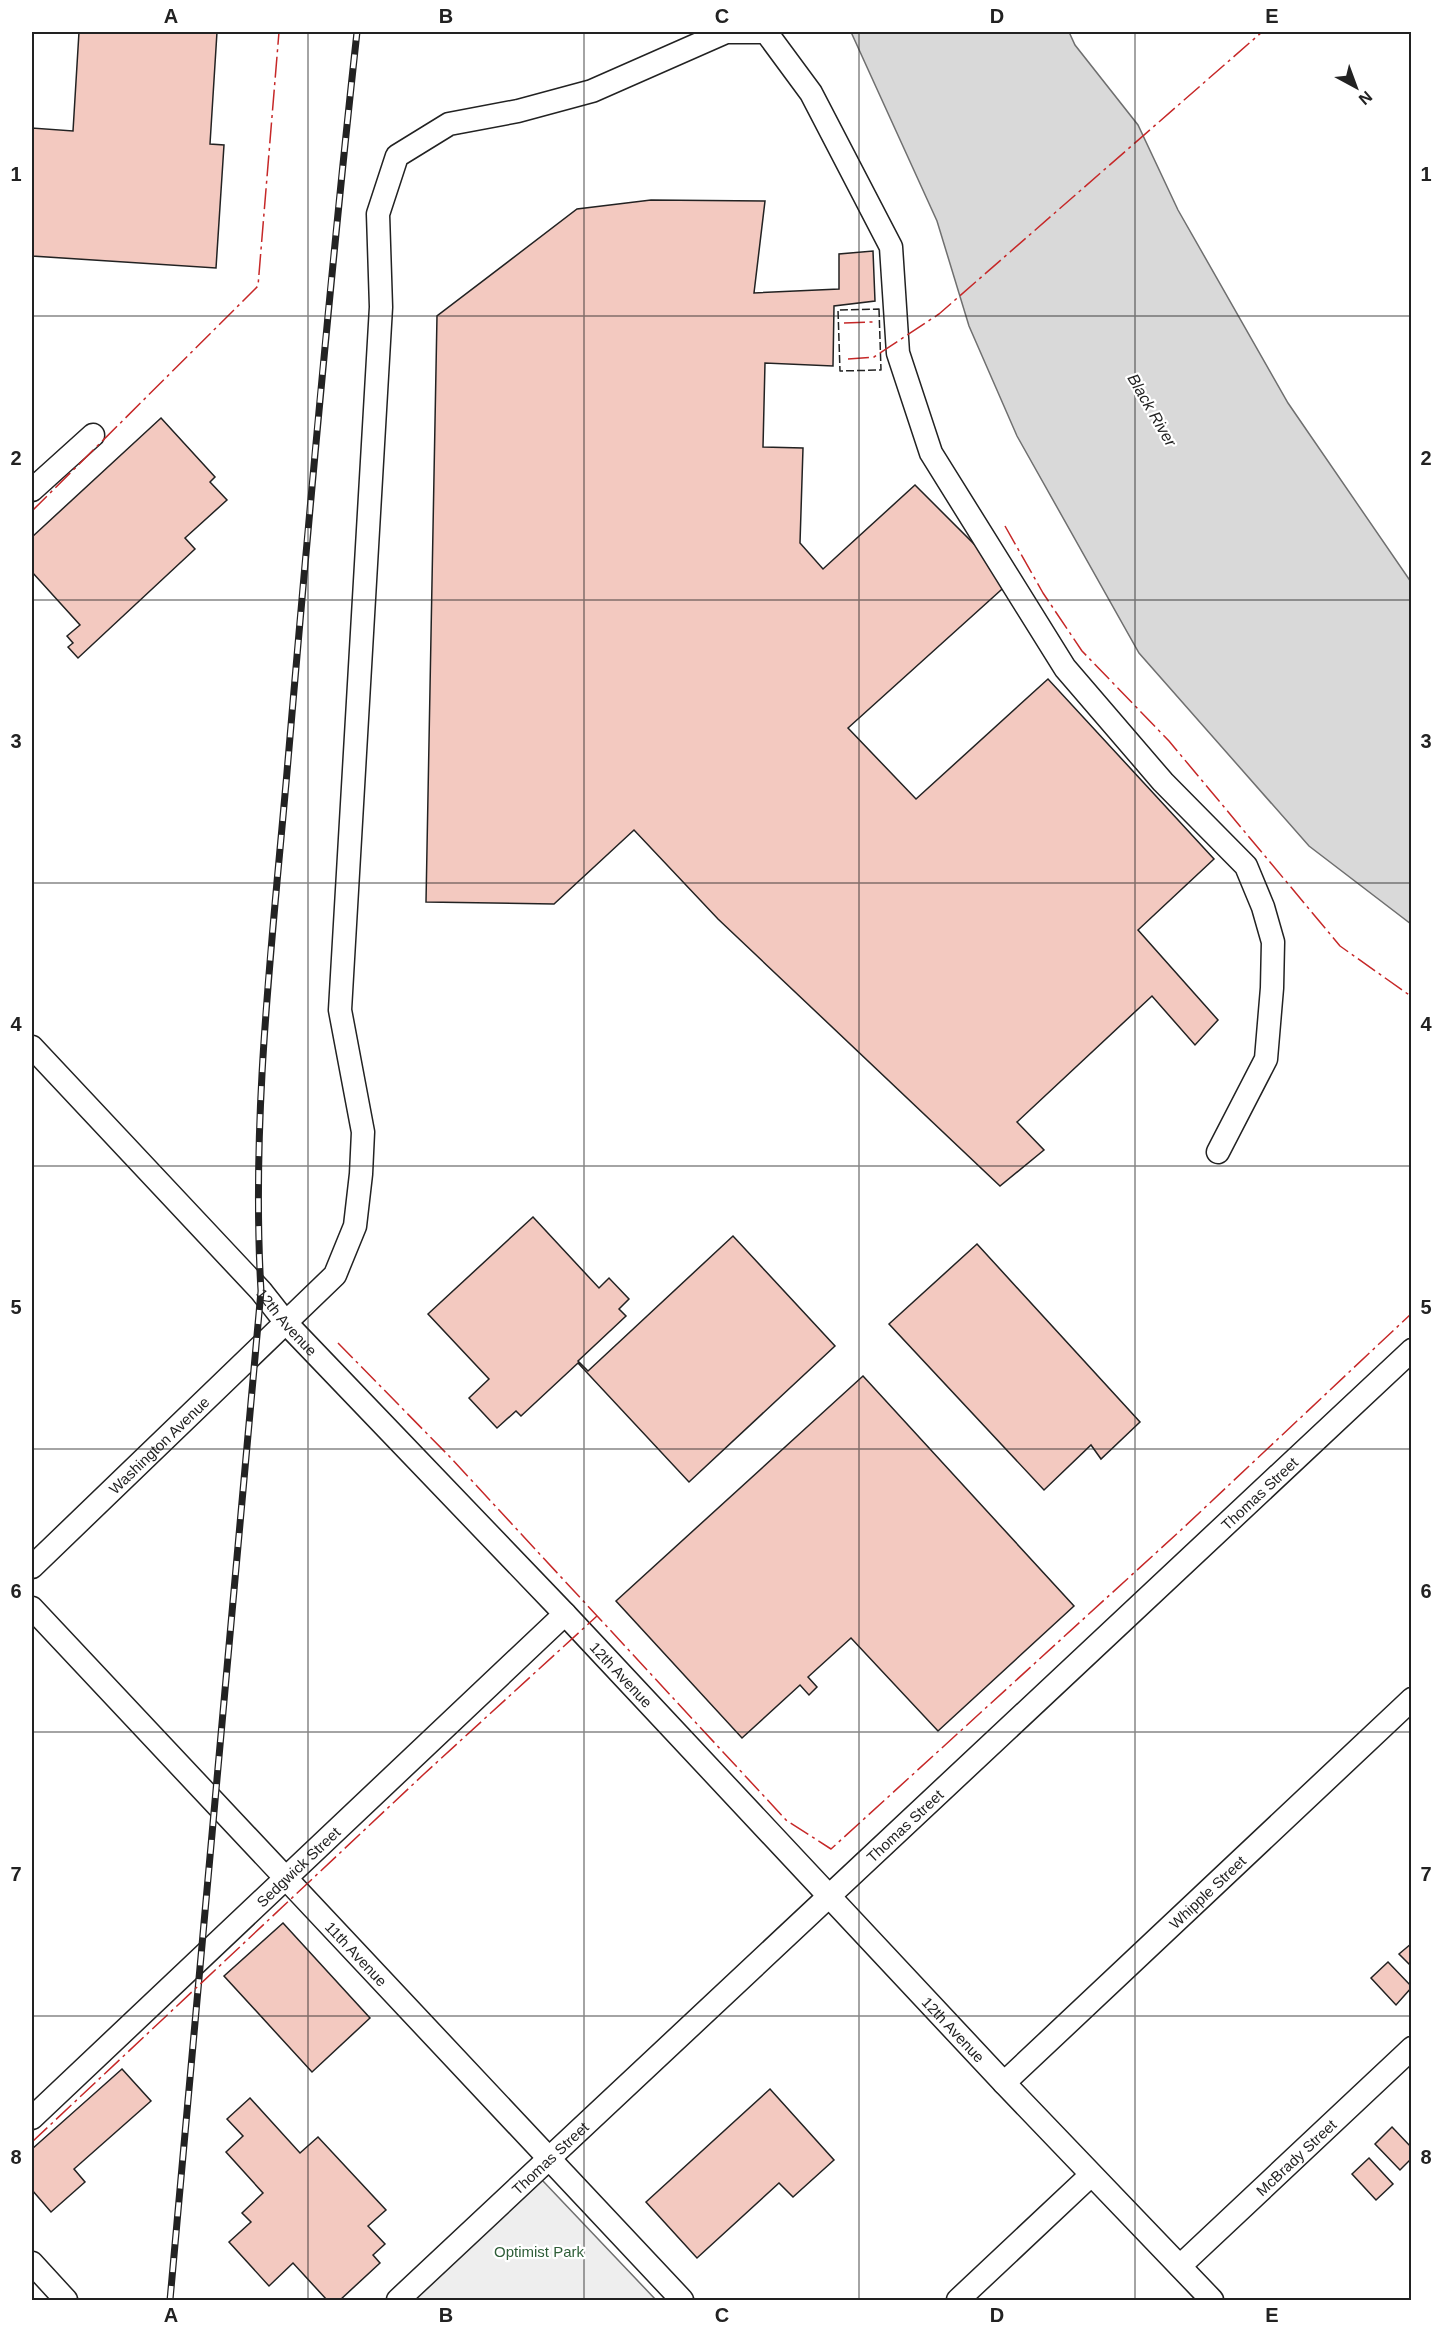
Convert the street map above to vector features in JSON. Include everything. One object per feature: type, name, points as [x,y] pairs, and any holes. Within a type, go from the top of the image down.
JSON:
[{"type":"street","name":"Washington Avenue","points":[[32,1567],[287,1324],[335,1275],[355,1226],[359,1209],[363,1132],[340,1010],[381,307],[378,214],[397,156],[449,124],[518,111],[592,91],[726,32],[766,32],[811,93],[891,247],[898,353],[931,453],[1065,668],[1163,782],[1246,866],[1263,907],[1273,942],[1266,1059],[1218,1152]]},
{"type":"street","points":[[32,490],[93,435]]},
{"type":"street","name":"12th Avenue","points":[[32,1047],[261,1291],[287,1324],[566,1614],[1004,2084],[1212,2301]]},
{"type":"street","name":"Thomas Street","points":[[398,2301],[828,1895],[1412,1350]]},
{"type":"street","name":"11th Avenue","points":[[32,1608],[682,2301]]},
{"type":"street","name":"Sedgwick Street","points":[[32,2118],[566,1614]]},
{"type":"street","name":"Whipple Street","points":[[1004,2084],[1412,1700]]},
{"type":"street","name":"McBrady Street","points":[[1180,2266],[1412,2048]]},
{"type":"street","points":[[958,2301],[1092,2175]]},
{"type":"street","points":[[32,2263],[66,2301]]},
{"type":"green space","name":"Optimist Park","points":[[542,2180],[656,2300],[414,2300]]},
{"type":"water","name":"Black River","points":[[851,32],[1069,32],[1075,45],[1138,125],[1178,210],[1288,403],[1411,582],[1411,924],[1309,846],[1139,653],[1017,436],[969,326],[937,221]]},
{"type":"building","points":[[79,32],[217,32],[210,144],[224,145],[216,268],[32,256],[32,128],[73,131]]},
{"type":"building","points":[[651,200],[765,201],[754,293],[839,289],[839,254],[873,251],[875,301],[834,306],[833,366],[765,363],[763,447],[803,448],[800,543],[823,569],[915,485],[1011,581],[848,728],[916,799],[1048,679],[1214,859],[1138,930],[1218,1020],[1195,1045],[1152,996],[1017,1122],[1044,1150],[1000,1186],[718,919],[634,830],[554,904],[426,902],[437,316],[577,209]]},
{"type":"building","points":[[161,418],[215,477],[210,482],[227,500],[185,538],[195,549],[78,658],[68,647],[73,643],[67,636],[80,625],[32,572],[32,537]]},
{"type":"building","points":[[533,1217],[599,1288],[609,1278],[629,1299],[619,1309],[626,1316],[578,1361],[588,1371],[733,1236],[835,1346],[689,1482],[578,1363],[521,1416],[516,1411],[497,1428],[469,1398],[489,1379],[428,1314]]},
{"type":"building","points":[[977,1244],[1140,1422],[1101,1459],[1091,1445],[1044,1490],[889,1324]]},
{"type":"building","points":[[863,1376],[1074,1606],[938,1731],[851,1638],[808,1677],[817,1687],[809,1695],[800,1685],[742,1738],[616,1601]]},
{"type":"building","points":[[283,1923],[370,2018],[312,2072],[224,1976]]},
{"type":"building","points":[[1412,1943],[1412,1967],[1399,1954]]},
{"type":"building","points":[[1388,1962],[1412,1987],[1396,2005],[1371,1978]]},
{"type":"building","points":[[122,2069],[151,2101],[74,2169],[85,2182],[51,2212],[32,2190],[32,2149]]},
{"type":"building","points":[[770,2089],[834,2160],[793,2197],[779,2183],[697,2258],[646,2202]]},
{"type":"building","points":[[250,2098],[300,2153],[318,2137],[386,2210],[368,2226],[385,2244],[373,2255],[380,2263],[340,2300],[327,2300],[293,2263],[269,2286],[229,2242],[251,2222],[242,2213],[263,2193],[226,2152],[243,2136],[227,2119]]},
{"type":"building","points":[[1392,2127],[1412,2148],[1412,2158],[1400,2170],[1375,2144]]},
{"type":"building","points":[[1369,2158],[1393,2184],[1376,2200],[1352,2174]]},
{"type":"railway","points":[[170,2300],[261,1291],[259,1161],[270,966],[320,402],[357,32]]},
{"type":"fence","points":[[879,309],[881,370],[840,371],[838,310],[879,309]]},
{"type":"power","points":[[32,511],[258,286],[279,32]]},
{"type":"power","points":[[848,359],[874,357],[939,314],[1262,32]]},
{"type":"power","points":[[844,323],[873,322]]},
{"type":"power","points":[[1005,526],[1043,593],[1082,651],[1169,741],[1340,946],[1412,997]]},
{"type":"power","points":[[338,1343],[449,1456],[786,1820],[831,1849],[1181,1530],[1412,1313]]},
{"type":"power","points":[[32,2142],[424,1774],[597,1616]]}]
